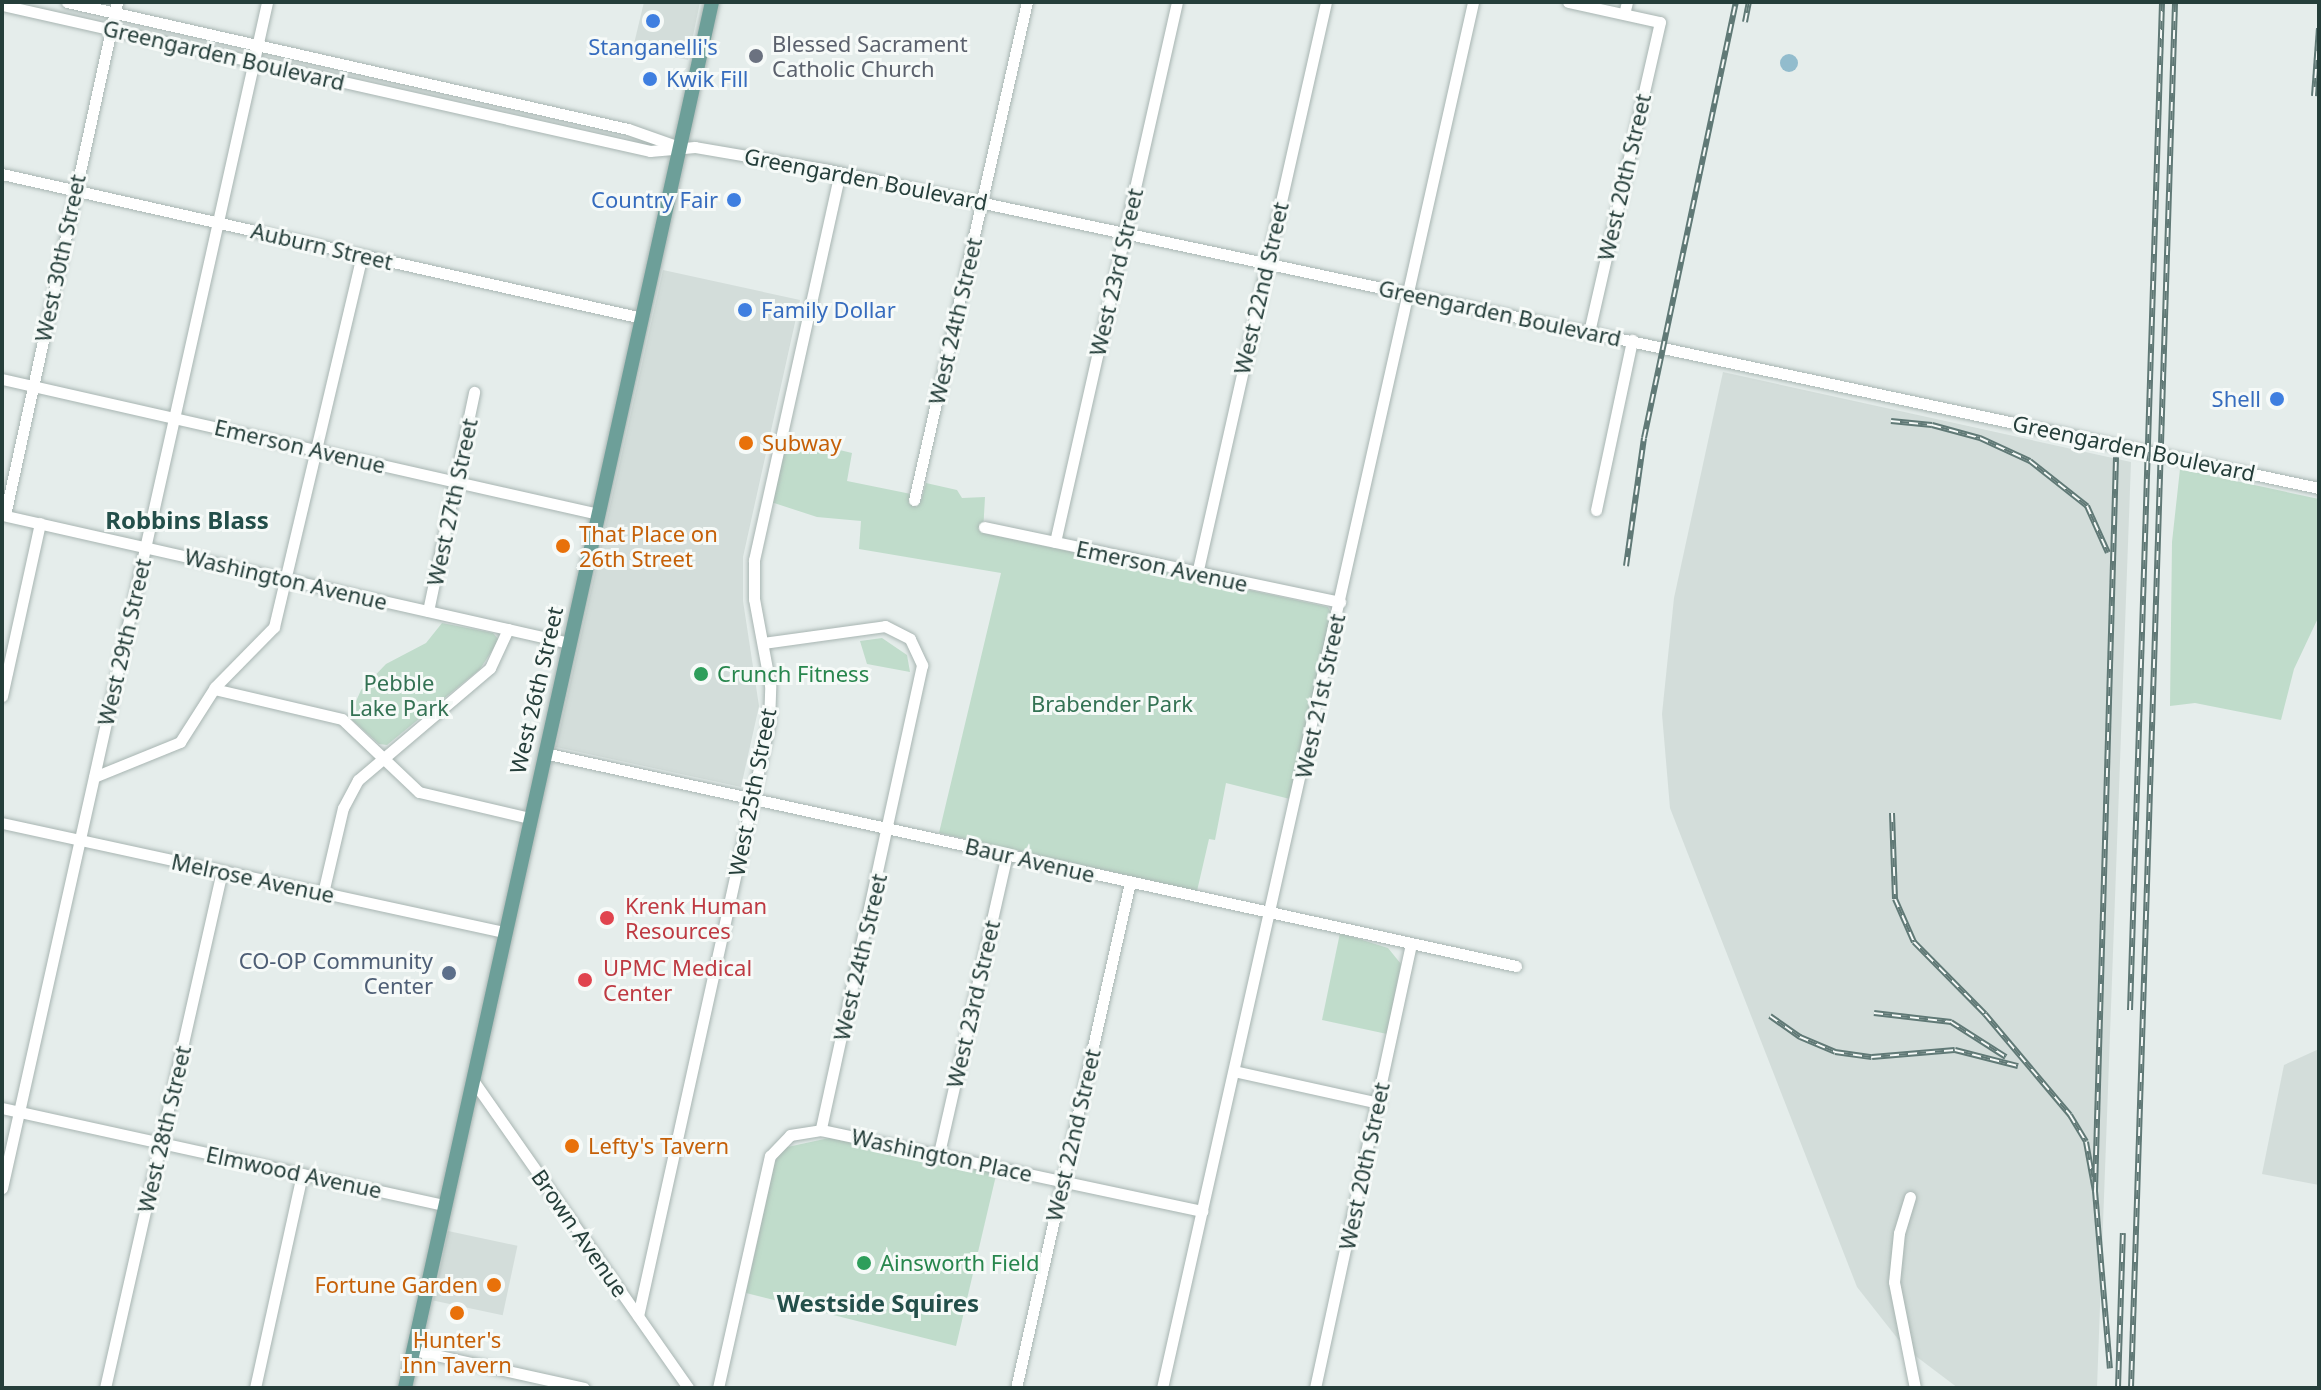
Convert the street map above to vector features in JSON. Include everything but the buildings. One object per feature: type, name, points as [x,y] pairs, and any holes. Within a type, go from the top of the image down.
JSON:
[{"type":"main road","name":"West 26th Street","points":[[405,1388],[712,2]]},
{"type":"street","name":"Greengarden Boulevard","points":[[67,2],[116,8],[257,45],[628,129],[680,147],[840,173],[2319,488]]},
{"type":"street","name":"West 29th Street","points":[[2,1188],[267,2]]},
{"type":"street","name":"West 24th Street","points":[[914,500],[1027,2]]},
{"type":"street","name":"West 23rd Street","points":[[1055,542],[1177,2]]},
{"type":"street","name":"West 22nd Street","points":[[1197,574],[1326,2]]},
{"type":"street","name":"West 21st Street","points":[[1162,1388],[1473,2]]},
{"type":"street","points":[[1568,2],[1626,8]]},
{"type":"street","name":"Greengarden Boulevard","points":[[2,5],[650,151],[680,147]]},
{"type":"street","name":"West 30th Street","points":[[3,515],[116,8]]},
{"type":"street","name":"West 20th Street","points":[[1589,331],[1660,22],[1626,8]]},
{"type":"street","name":"West 25th Street","points":[[638,1316],[771,711],[754,560],[840,173]]},
{"type":"street","name":"Auburn Street","points":[[2,174],[642,318]]},
{"type":"street","points":[[94,777],[180,742],[214,689],[268,636],[286,578],[362,255]]},
{"type":"street","points":[[1596,510],[1632,340]]},
{"type":"street","name":"Emerson Avenue","points":[[2,379],[598,514]]},
{"type":"street","name":"West 27th Street","points":[[428,611],[474,392]]},
{"type":"street","name":"Washington Avenue","points":[[3,515],[569,643]]},
{"type":"street","points":[[2,696],[40,523]]},
{"type":"street","name":"Emerson Avenue","points":[[984,527],[1340,602]]},
{"type":"street","name":"West 24th Street","points":[[763,643],[881,626],[902,632],[914,644],[921,674],[821,1130]]},
{"type":"street","points":[[323,893],[343,808],[358,780],[383,754],[490,668],[508,629]]},
{"type":"street","points":[[214,689],[342,719],[383,754],[419,792],[530,818]]},
{"type":"street","name":"Baur Avenue","points":[[544,753],[1516,966]]},
{"type":"street","name":"Melrose Avenue","points":[[2,823],[504,932]]},
{"type":"street","name":"West 23rd Street","points":[[939,1153],[1007,854]]},
{"type":"street","name":"West 28th Street","points":[[105,1388],[222,871]]},
{"type":"street","name":"West 22nd Street","points":[[1016,1388],[1130,882]]},
{"type":"street","name":"West 20th Street","points":[[1315,1388],[1411,943]]},
{"type":"street","points":[[1234,1071],[1378,1103]]},
{"type":"street","name":"Brown Avenue","points":[[472,1079],[688,1388]]},
{"type":"street","name":"Elmwood Avenue","points":[[2,1108],[445,1205]]},
{"type":"street","name":"Washington Place","points":[[718,1388],[777,1143],[790,1135],[821,1130],[1202,1211]]},
{"type":"street","points":[[255,1388],[302,1174]]},
{"type":"street","points":[[1910,1197],[1899,1233],[1894,1282],[1915,1388]]},
{"type":"street","points":[[413,1350],[584,1388]]},
{"type":"shaded area","points":[[644,2],[700,2],[688,60],[633,48]]},
{"type":"shaded area","points":[[663,270],[800,300],[743,557],[743,601],[759,706],[741,787],[556,747]]},
{"type":"shaded area","points":[[1723,372],[2131,462],[2097,1388],[1958,1388],[1905,1348],[1857,1287],[1670,808],[1662,714],[1674,598]]},
{"type":"shaded area","points":[[2319,1049],[2319,1185],[2262,1174],[2284,1065]]},
{"type":"shaded area","points":[[448,1231],[517,1246],[503,1315],[433,1300]]},
{"type":"green space","name":"Brabender Park","points":[[786,437],[852,453],[847,481],[911,494],[921,501],[926,483],[957,490],[962,498],[985,497],[983,533],[1328,607],[1332,615],[1290,799],[1226,783],[1215,840],[1209,839],[1197,891],[939,833],[1001,573],[859,549],[861,521],[817,517],[771,502]]},
{"type":"green space","points":[[2180,469],[2319,499],[2319,616],[2294,669],[2281,720],[2195,703],[2170,706],[2172,542]]},
{"type":"green space","name":"Pebble Lake Park","points":[[442,623],[493,633],[499,640],[480,669],[387,745],[379,744],[349,717],[361,690],[386,664],[426,643]]},
{"type":"green space","points":[[882,638],[907,655],[910,672],[867,664],[860,641]]},
{"type":"green space","points":[[1340,933],[1388,948],[1401,964],[1387,1034],[1322,1020]]},
{"type":"green space","name":"Ainsworth Field","points":[[829,1138],[997,1171],[956,1346],[746,1293],[776,1156],[783,1148]]},
{"type":"water","points":[[1789,54],[1798,63],[1789,72],[1780,63]]},
{"type":"railway","points":[[1626,566],[1644,438],[1736,2]]},
{"type":"railway","points":[[1745,22],[1749,2]]},
{"type":"railway","points":[[2130,1010],[2162,2]]},
{"type":"railway","points":[[2131,1388],[2175,2]]},
{"type":"railway","points":[[2314,96],[2319,28]]},
{"type":"railway","points":[[1891,421],[1932,425],[1980,438],[2030,461],[2087,506],[2108,553]]},
{"type":"railway","points":[[2095,1191],[2116,457]]},
{"type":"railway","points":[[1892,813],[1895,899],[1914,942],[1985,1014],[2070,1115],[2086,1142],[2095,1191],[2110,1368]]},
{"type":"railway","points":[[1874,1013],[1951,1022],[2006,1057]]},
{"type":"railway","points":[[1770,1016],[1800,1037],[1835,1052],[1872,1057],[1955,1050],[2018,1066]]},
{"type":"railway","points":[[2118,1388],[2123,1233]]},
{"type":"place","name":"Stanganelli's","points":[[653,21]]},
{"type":"place","name":"Blessed Sacrament Catholic Church","points":[[756,56]]},
{"type":"place","name":"Kwik Fill","points":[[650,79]]},
{"type":"place","name":"Country Fair","points":[[734,200]]},
{"type":"place","name":"Family Dollar","points":[[745,310]]},
{"type":"place","name":"Shell","points":[[2277,399]]},
{"type":"place","name":"Subway","points":[[746,443]]},
{"type":"place","name":"That Place on 26th Street","points":[[563,546]]},
{"type":"place","name":"Crunch Fitness","points":[[701,674]]},
{"type":"place","name":"Krenk Human Resources","points":[[607,918]]},
{"type":"place","name":"CO-OP Community Center","points":[[449,973]]},
{"type":"place","name":"UPMC Medical Center","points":[[585,980]]},
{"type":"place","name":"Lefty's Tavern","points":[[572,1146]]},
{"type":"place","name":"Ainsworth Field","points":[[864,1263]]},
{"type":"place","name":"Fortune Garden","points":[[494,1285]]},
{"type":"place","name":"Hunter's Inn Tavern","points":[[457,1313]]},
{"type":"district","name":"Robbins Blass","points":[[187,520]]},
{"type":"district","name":"Westside Squires","points":[[878,1303]]}]
